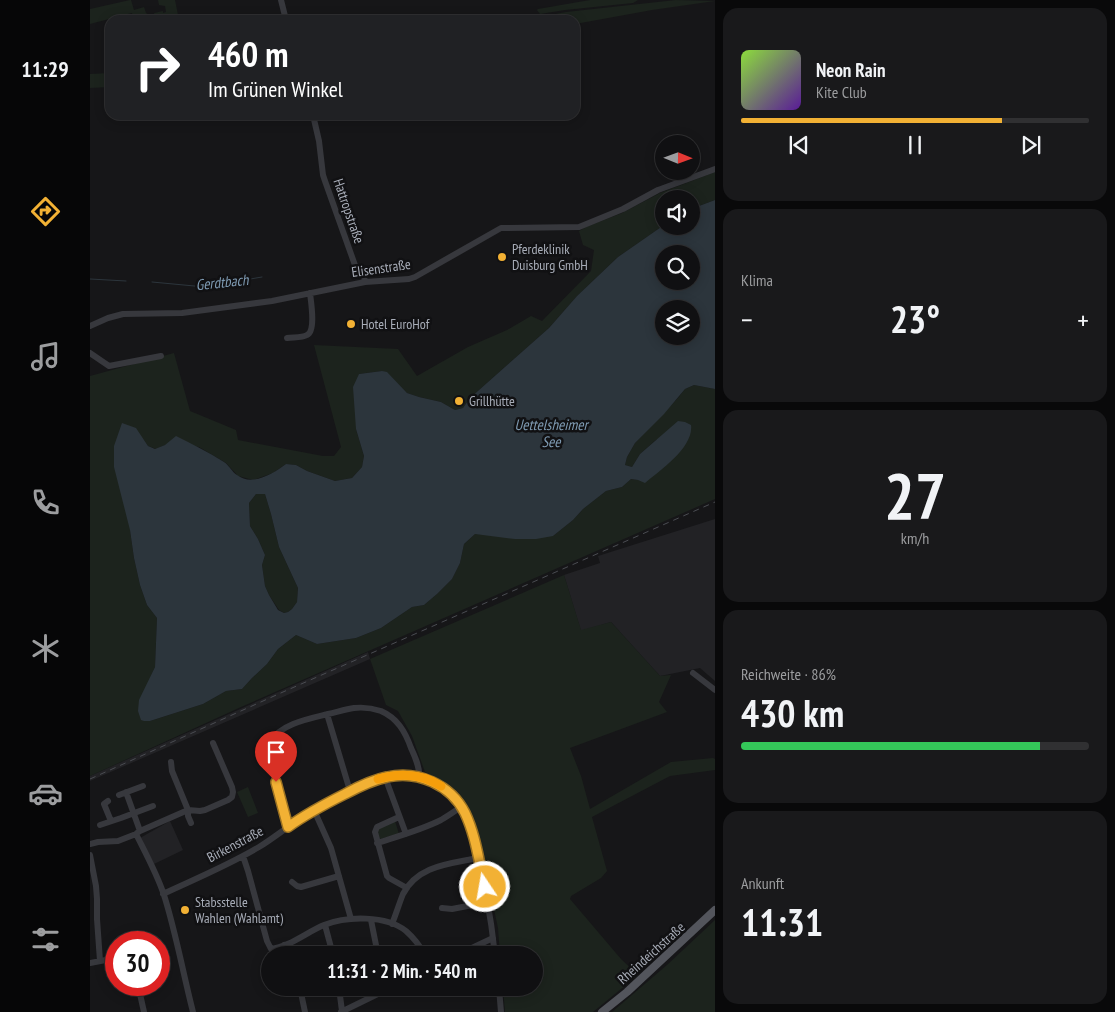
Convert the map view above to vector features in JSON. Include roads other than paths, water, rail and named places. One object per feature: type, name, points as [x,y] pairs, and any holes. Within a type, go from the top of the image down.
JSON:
[{"type":"main road","name":"Rheindeichstraße","points":[[602,1012],[627,992],[715,910]]},
{"type":"street","points":[[281,0],[285,15]]},
{"type":"street","name":"Hattropstraße","points":[[314,120],[323,175],[356,268],[364,277],[365,282]]},
{"type":"street","name":"Elisenstraße","points":[[90,326],[123,314],[182,313],[272,301],[365,282],[416,277],[501,228],[579,227],[623,209],[658,190],[715,169]]},
{"type":"street","points":[[287,338],[310,334],[312,324],[310,293]]},
{"type":"street","points":[[90,353],[108,366],[161,356]]},
{"type":"street","points":[[693,673],[715,690]]},
{"type":"street","points":[[288,827],[273,769],[271,743],[278,734],[292,725],[344,710],[365,708],[375,710],[389,716],[400,725],[407,736],[420,772],[419,777]]},
{"type":"street","points":[[327,714],[350,791]]},
{"type":"street","points":[[90,844],[118,841],[188,810],[205,810],[232,797],[232,787],[213,743]]},
{"type":"street","points":[[171,762],[172,771],[188,810],[191,823]]},
{"type":"street","name":"Birkenstraße","points":[[163,894],[243,856],[314,810],[350,791],[385,777],[396,775],[419,777],[439,785],[450,794],[461,807],[469,823],[488,902],[494,946]]},
{"type":"street","points":[[385,777],[406,834]]},
{"type":"street","points":[[119,795],[143,786]]},
{"type":"street","points":[[126,792],[133,810],[138,833],[163,894],[193,1012]]},
{"type":"street","points":[[108,801],[104,804],[112,821]]},
{"type":"street","points":[[100,825],[153,806]]},
{"type":"street","points":[[377,843],[406,834],[442,819],[461,807]]},
{"type":"street","points":[[314,810],[331,848],[351,919]]},
{"type":"street","points":[[399,817],[375,829],[374,832],[389,878],[407,888]]},
{"type":"street","points":[[90,855],[96,886],[100,962]]},
{"type":"street","points":[[243,856],[270,948],[284,945],[325,925],[351,919],[392,924],[406,932],[419,946]]},
{"type":"street","points":[[392,924],[403,894],[416,877],[437,866],[478,858]]},
{"type":"street","points":[[292,882],[301,887],[339,876]]},
{"type":"street","points":[[442,908],[452,909],[488,902]]},
{"type":"street","points":[[371,920],[376,946]]},
{"type":"street","points":[[325,925],[330,946]]},
{"type":"street","points":[[476,946],[493,938]]},
{"type":"street","points":[[90,963],[105,961]]},
{"type":"street","points":[[140,996],[144,1012]]},
{"type":"street","points":[[302,996],[305,1012]]},
{"type":"street","points":[[340,996],[342,1012],[374,996]]},
{"type":"street","points":[[500,996],[501,1012]]},
{"type":"water","name":"Uettelsheimer See","points":[[715,200],[715,389],[694,385],[685,389],[664,414],[635,443],[625,465],[632,467],[640,454],[678,421],[691,425],[691,433],[687,442],[667,465],[645,483],[631,479],[622,487],[606,491],[553,536],[536,539],[515,539],[475,534],[464,544],[460,563],[452,579],[437,594],[424,605],[412,607],[381,628],[356,638],[317,644],[296,635],[278,649],[267,664],[242,689],[226,691],[203,704],[150,721],[141,720],[138,711],[139,700],[155,667],[157,618],[147,605],[140,585],[130,530],[114,467],[114,446],[122,423],[136,428],[148,446],[155,449],[165,445],[176,436],[206,451],[224,462],[235,474],[249,480],[263,477],[286,464],[296,465],[335,481],[352,478],[362,467],[364,456],[356,429],[353,387],[359,374],[387,372],[407,393],[441,402],[455,410],[463,408],[470,398],[549,328],[577,296],[618,257],[655,231],[655,235],[700,235],[700,206]],"holes":[[[256,494],[265,494],[279,547],[298,588],[297,602],[288,612],[284,613],[278,610],[265,586],[262,565],[265,555],[250,526],[249,503]]]},
{"type":"waterway","name":"Gerdtbach","points":[[152,282],[205,287],[262,277]]},
{"type":"waterway","name":"Gerdtbach","points":[[90,279],[126,281]]},
{"type":"railway","points":[[90,779],[715,502]]},
{"type":"place","name":"Pferdeklinik Duisburg GmbH","points":[[502,257]]},
{"type":"place","name":"Hotel EuroHof","points":[[351,324]]},
{"type":"place","name":"Grillhütte","points":[[459,401]]},
{"type":"place","name":"Stabsstelle Wahlen (Wahlamt)","points":[[185,910]]}]
